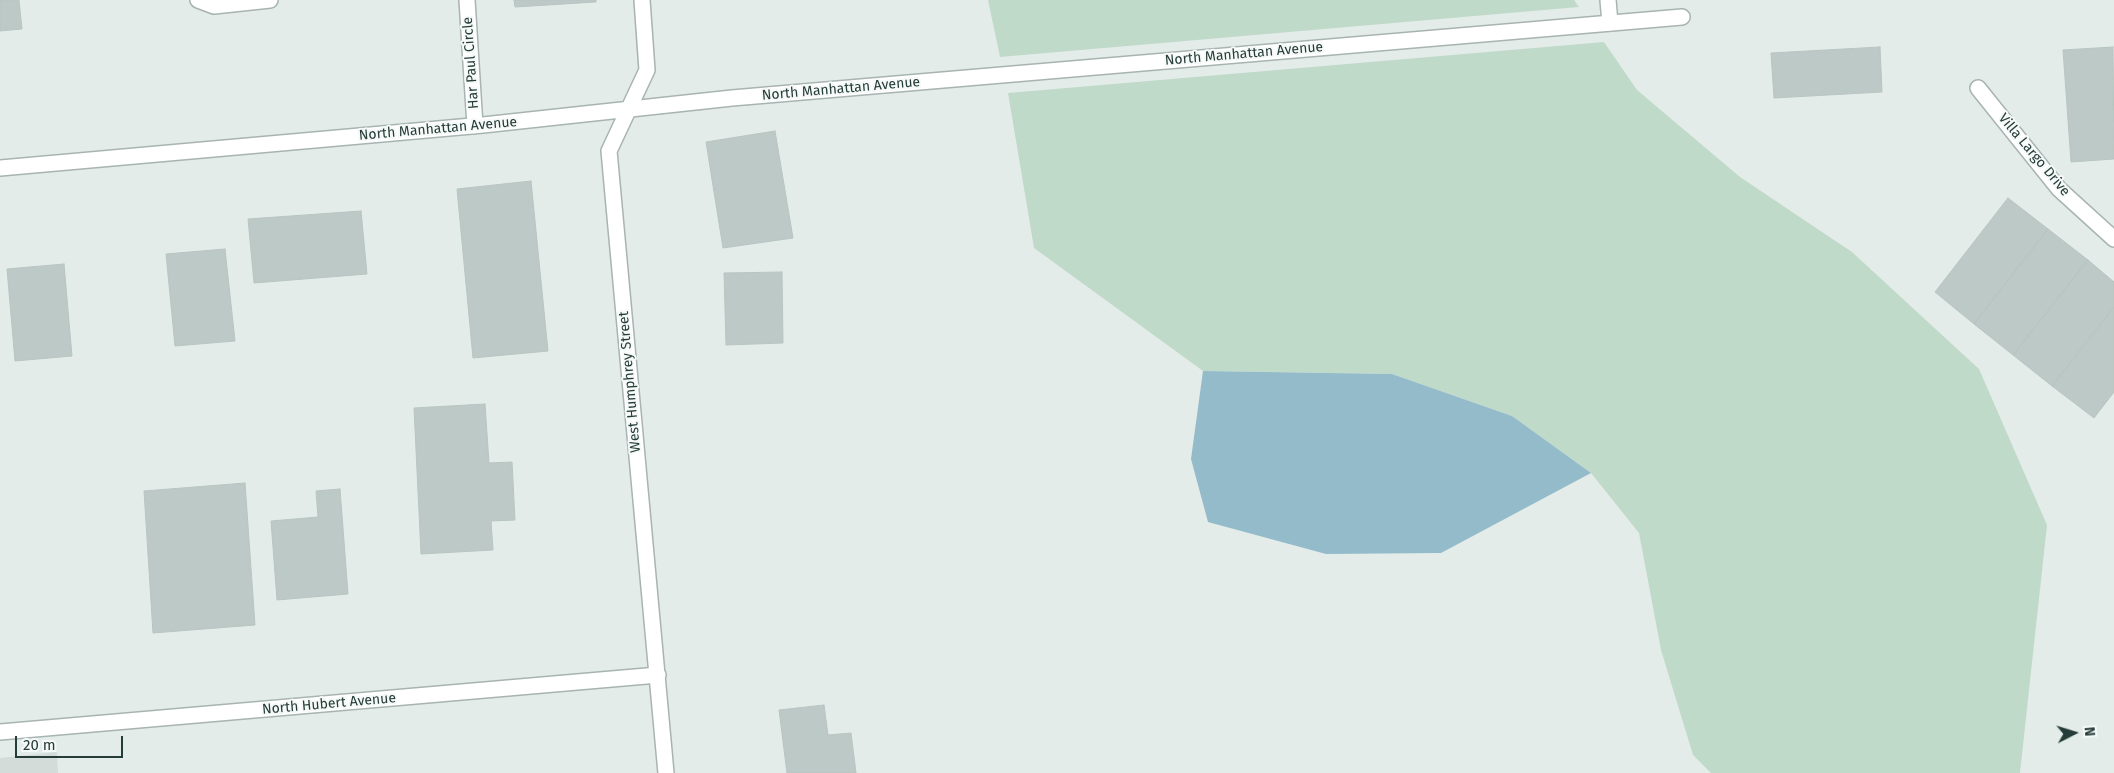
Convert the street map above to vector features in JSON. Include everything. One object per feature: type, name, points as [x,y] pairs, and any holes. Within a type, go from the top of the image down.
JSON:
[{"type":"street","points":[[198,0],[214,6],[270,0]]},
{"type":"street","name":"Har Paul Circle","points":[[467,0],[475,126]]},
{"type":"street","name":"West Humphrey Street","points":[[642,0],[647,70],[609,151],[666,773]]},
{"type":"street","points":[[1608,0],[1610,23]]},
{"type":"street","name":"North Manhattan Avenue","points":[[0,168],[475,126],[741,98],[1682,17]]},
{"type":"street","name":"Villa Largo Drive","points":[[1978,88],[2059,189],[2114,239]]},
{"type":"street","name":"North Hubert Avenue","points":[[0,732],[658,675]]},
{"type":"shaded area","points":[[57,752],[58,773],[0,773],[0,758]]},
{"type":"green space","points":[[988,0],[1574,0],[1579,7],[1000,57]]},
{"type":"green space","points":[[1604,42],[1637,90],[1740,177],[1852,252],[1979,369],[2047,525],[2020,773],[1711,773],[1693,755],[1661,650],[1639,533],[1591,473],[1512,416],[1392,374],[1203,371],[1034,248],[1008,93]]},
{"type":"water","points":[[1203,371],[1392,374],[1512,416],[1591,473],[1441,553],[1326,554],[1208,522],[1191,459]]},
{"type":"building","points":[[0,0],[19,0],[22,29],[0,31]]},
{"type":"building","points":[[514,0],[596,0],[596,2],[515,7]]},
{"type":"building","points":[[1880,47],[1882,92],[1774,98],[1771,53]]},
{"type":"building","points":[[2113,47],[2114,159],[2071,162],[2063,50]]},
{"type":"building","points":[[775,131],[793,238],[723,248],[706,142]]},
{"type":"building","points":[[531,181],[548,351],[473,358],[457,189]]},
{"type":"building","points":[[2008,198],[2048,229],[1974,324],[1935,292]]},
{"type":"building","points":[[361,211],[367,274],[254,283],[248,219]]},
{"type":"building","points":[[2048,229],[2088,260],[2013,355],[1974,324]]},
{"type":"building","points":[[225,249],[235,341],[175,346],[166,254]]},
{"type":"building","points":[[2088,260],[2114,282],[2114,307],[2052,386],[2013,355]]},
{"type":"building","points":[[64,264],[72,356],[15,361],[7,269]]},
{"type":"building","points":[[782,272],[783,343],[726,345],[724,273]]},
{"type":"building","points":[[2114,307],[2114,392],[2094,418],[2052,386]]},
{"type":"building","points":[[485,404],[489,463],[512,462],[515,520],[491,521],[493,550],[421,554],[414,408]]},
{"type":"building","points":[[245,483],[255,625],[153,633],[144,491]]},
{"type":"building","points":[[340,489],[348,594],[277,600],[271,521],[318,517],[316,491]]},
{"type":"building","points":[[824,705],[828,735],[851,733],[856,773],[787,773],[779,710]]}]
